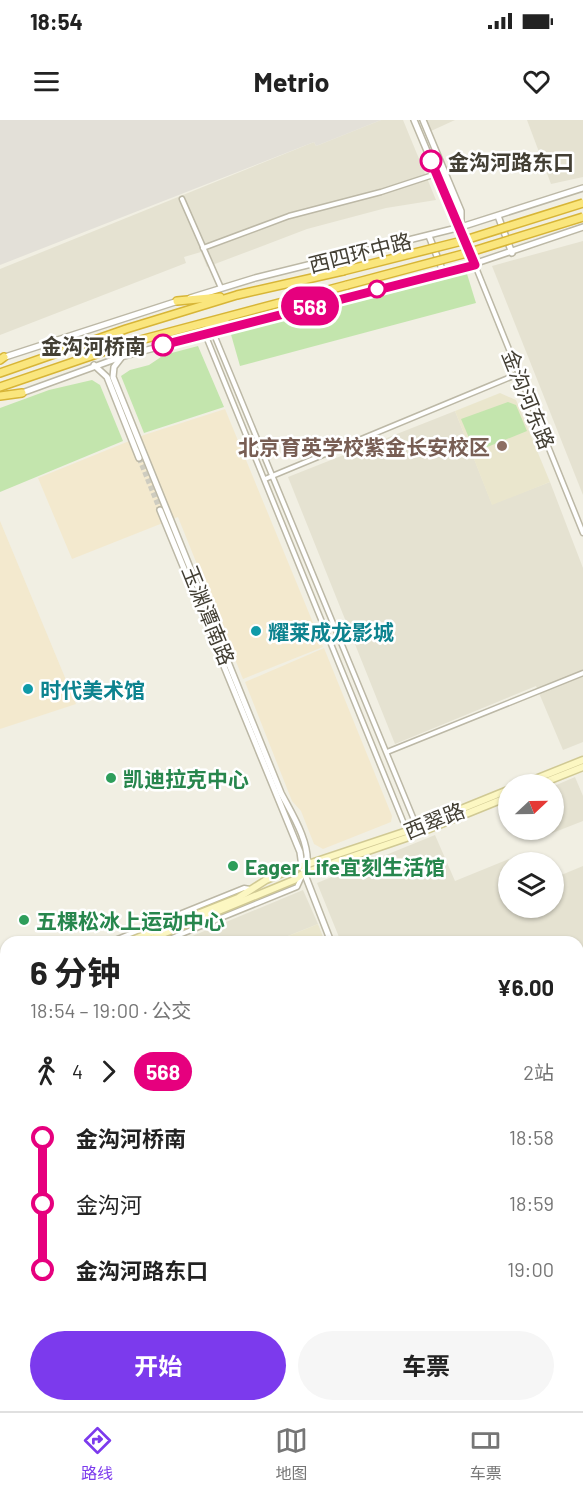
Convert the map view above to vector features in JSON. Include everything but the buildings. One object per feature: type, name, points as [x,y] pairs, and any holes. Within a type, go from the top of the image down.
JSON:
[{"type":"highway","name":"西四环中路","points":[[0,373],[126,329],[237,295],[462,241],[583,203]]},
{"type":"highway","name":"西四环中路","points":[[0,387],[129,343],[467,253],[583,217]]},
{"type":"highway","points":[[177,301],[237,295]]},
{"type":"highway","points":[[190,338],[240,313]]},
{"type":"highway","points":[[0,398],[22,393]]},
{"type":"main road","points":[[548,774],[583,760]]},
{"type":"main road","points":[[564,775],[583,767]]},
{"type":"main road","name":"西翠路","points":[[418,830],[498,794]]},
{"type":"main road","name":"西翠路","points":[[142,936],[238,898],[266,880],[408,834],[498,801]]},
{"type":"main road","name":"西翠路","points":[[158,936],[294,880],[305,868]]},
{"type":"street","points":[[414,120],[452,214],[461,227],[475,265]]},
{"type":"street","points":[[423,120],[461,211],[461,227]]},
{"type":"street","points":[[203,248],[289,216],[381,192],[436,174]]},
{"type":"street","name":"西四环中路","points":[[1,358],[221,288],[429,236],[583,188]]},
{"type":"street","points":[[182,200],[221,288]]},
{"type":"street","points":[[498,216],[512,253]]},
{"type":"street","name":"西四环中路","points":[[22,393],[121,357],[359,293],[444,274],[512,253],[583,227]]},
{"type":"street","points":[[429,236],[444,274]]},
{"type":"street","name":"金沟河东路","points":[[475,265],[583,531]]},
{"type":"street","points":[[213,332],[274,475],[418,830]]},
{"type":"street","points":[[205,334],[408,834]]},
{"type":"street","name":"玉渊潭南路","points":[[121,357],[114,367],[113,378],[281,793],[294,818],[308,854],[305,868]]},
{"type":"street","points":[[94,365],[107,377],[139,458]]},
{"type":"street","points":[[265,478],[518,374]]},
{"type":"street","name":"玉渊潭南路","points":[[160,510],[300,852],[329,936]]},
{"type":"street","points":[[387,752],[583,673]]},
{"type":"street","points":[[177,936],[297,887],[305,868]]},
{"type":"street","points":[[125,936],[244,888],[251,889]]},
{"type":"shaded area","points":[[0,120],[381,120],[316,146],[314,142],[0,265]]},
{"type":"shaded area","points":[[381,120],[403,120],[436,200],[386,208],[307,229],[207,267],[201,252],[184,257],[186,263],[0,335],[0,269],[314,142],[316,146]]},
{"type":"shaded area","points":[[426,120],[455,120],[431,131]]},
{"type":"shaded area","points":[[527,120],[583,120],[583,177],[551,184]]},
{"type":"shaded area","points":[[583,241],[583,495],[492,266]]},
{"type":"shaded area","name":"北京育英学校紫金长安校区","points":[[500,393],[516,400],[550,482],[492,505],[455,411]]},
{"type":"shaded area","points":[[225,409],[323,647],[243,679],[178,517],[72,559],[38,478],[144,435]]},
{"type":"shaded area","points":[[455,411],[492,504],[550,482],[583,568],[583,742],[563,750],[536,686],[395,744],[288,477]]},
{"type":"shaded area","points":[[0,521],[76,704],[0,729]]},
{"type":"shaded area","points":[[324,648],[392,816],[391,822],[323,849],[314,844],[301,811],[292,801],[245,682]]},
{"type":"shaded area","points":[[575,777],[583,796],[583,821],[564,828],[564,782]]},
{"type":"shaded area","points":[[435,835],[455,881],[498,863],[498,918],[564,918],[564,874],[583,866],[583,936],[339,936],[317,883]]},
{"type":"shaded area","points":[[303,890],[318,924],[288,936],[192,936]]},
{"type":"shaded area","points":[[318,924],[323,936],[288,936]]},
{"type":"green space","points":[[463,270],[467,274],[476,303],[240,366],[230,331]]},
{"type":"green space","points":[[198,346],[224,407],[144,433],[121,376],[130,370],[149,365],[164,355]]},
{"type":"green space","points":[[92,380],[100,385],[123,441],[0,492],[0,408],[49,390]]},
{"type":"green space","points":[[508,402],[516,405],[527,431],[475,452],[461,419]]},
{"type":"tunnel","points":[[139,458],[160,510]]},
{"type":"bus line","name":"568","points":[[163,345],[475,265],[461,227],[452,214],[431,161]]},
{"type":"place","name":"金沟河路东口","points":[[431,161]]},
{"type":"place","name":"金沟河桥南","points":[[163,345]]},
{"type":"place","name":"北京育英学校紫金长安校区","points":[[502,446]]},
{"type":"place","name":"耀莱成龙影城","points":[[256,631]]},
{"type":"place","name":"时代美术馆","points":[[28,689]]},
{"type":"place","name":"凯迪拉克中心","points":[[111,778]]},
{"type":"place","name":"Eager Life宜刻生活馆","points":[[233,866]]},
{"type":"place","name":"五棵松冰上运动中心","points":[[24,920]]}]
